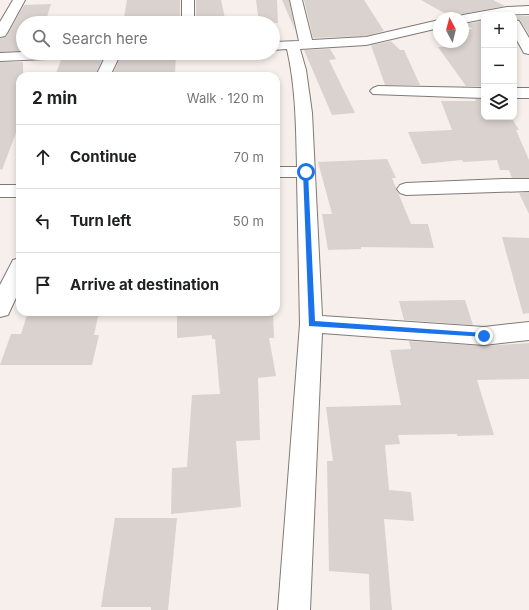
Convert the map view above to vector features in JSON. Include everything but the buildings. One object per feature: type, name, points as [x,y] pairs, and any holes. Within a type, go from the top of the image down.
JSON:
[{"type":"street","points":[[0,33],[19,0]]},
{"type":"street","points":[[188,0],[188,16]]},
{"type":"street","points":[[294,610],[311,324],[304,113],[299,70],[291,46],[296,0]]},
{"type":"street","points":[[515,12],[529,10]]},
{"type":"street","points":[[469,18],[481,16]]},
{"type":"street","points":[[291,46],[366,42],[433,25]]},
{"type":"street","points":[[517,29],[529,50]]},
{"type":"street","points":[[0,58],[16,57]]},
{"type":"street","points":[[106,72],[111,60]]},
{"type":"street","points":[[378,91],[481,93]]},
{"type":"street","points":[[517,93],[529,93]]},
{"type":"street","points":[[280,172],[306,172]]},
{"type":"street","points":[[406,189],[529,185]]},
{"type":"street","points":[[0,191],[16,191]]},
{"type":"street","points":[[0,309],[16,274]]},
{"type":"street","points":[[311,324],[484,336],[529,331]]},
{"type":"route","points":[[306,172],[311,324],[484,336]]}]
